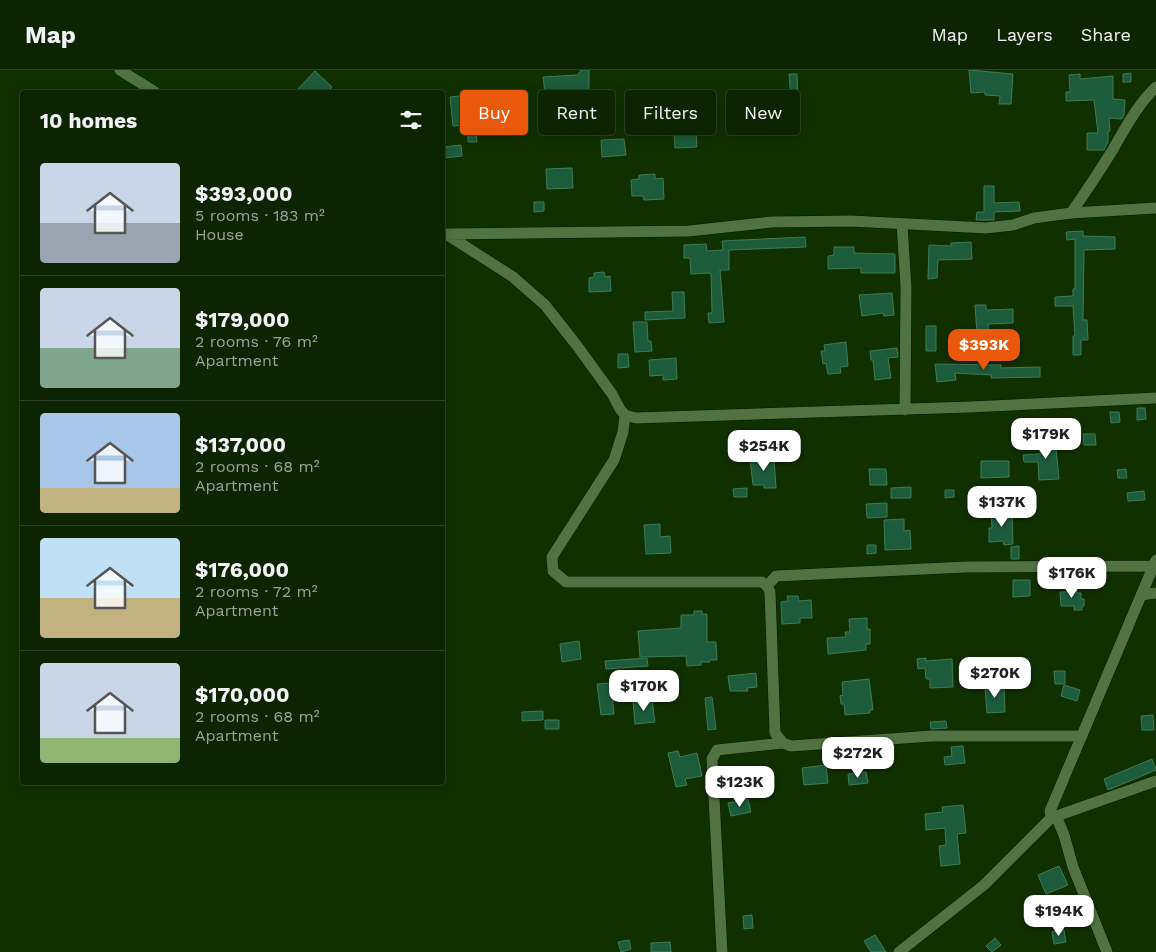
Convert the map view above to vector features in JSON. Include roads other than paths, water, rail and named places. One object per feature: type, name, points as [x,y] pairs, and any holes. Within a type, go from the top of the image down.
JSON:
[{"type":"street","points":[[120,70],[152,90]]},
{"type":"street","points":[[1071,213],[1147,95],[1156,87]]},
{"type":"street","points":[[445,234],[688,230],[772,222],[851,222],[986,228],[1013,224],[1034,218],[1071,213],[1156,208]]},
{"type":"street","points":[[902,224],[906,287],[905,410]]},
{"type":"street","points":[[445,235],[512,277],[546,305],[625,415],[636,418],[905,410],[1156,398]]},
{"type":"street","points":[[625,415],[623,432],[614,460],[552,557],[553,571],[566,582],[762,582],[770,592],[776,733],[783,743]]},
{"type":"street","points":[[766,586],[776,576],[966,567],[1155,563],[1050,811],[1064,835],[1073,866],[1107,952]]},
{"type":"street","points":[[1141,595],[1156,594]]},
{"type":"street","points":[[722,952],[712,759],[718,750],[783,743],[791,746],[932,736],[1082,736]]},
{"type":"street","points":[[899,952],[984,885],[1053,817],[1156,781]]}]
